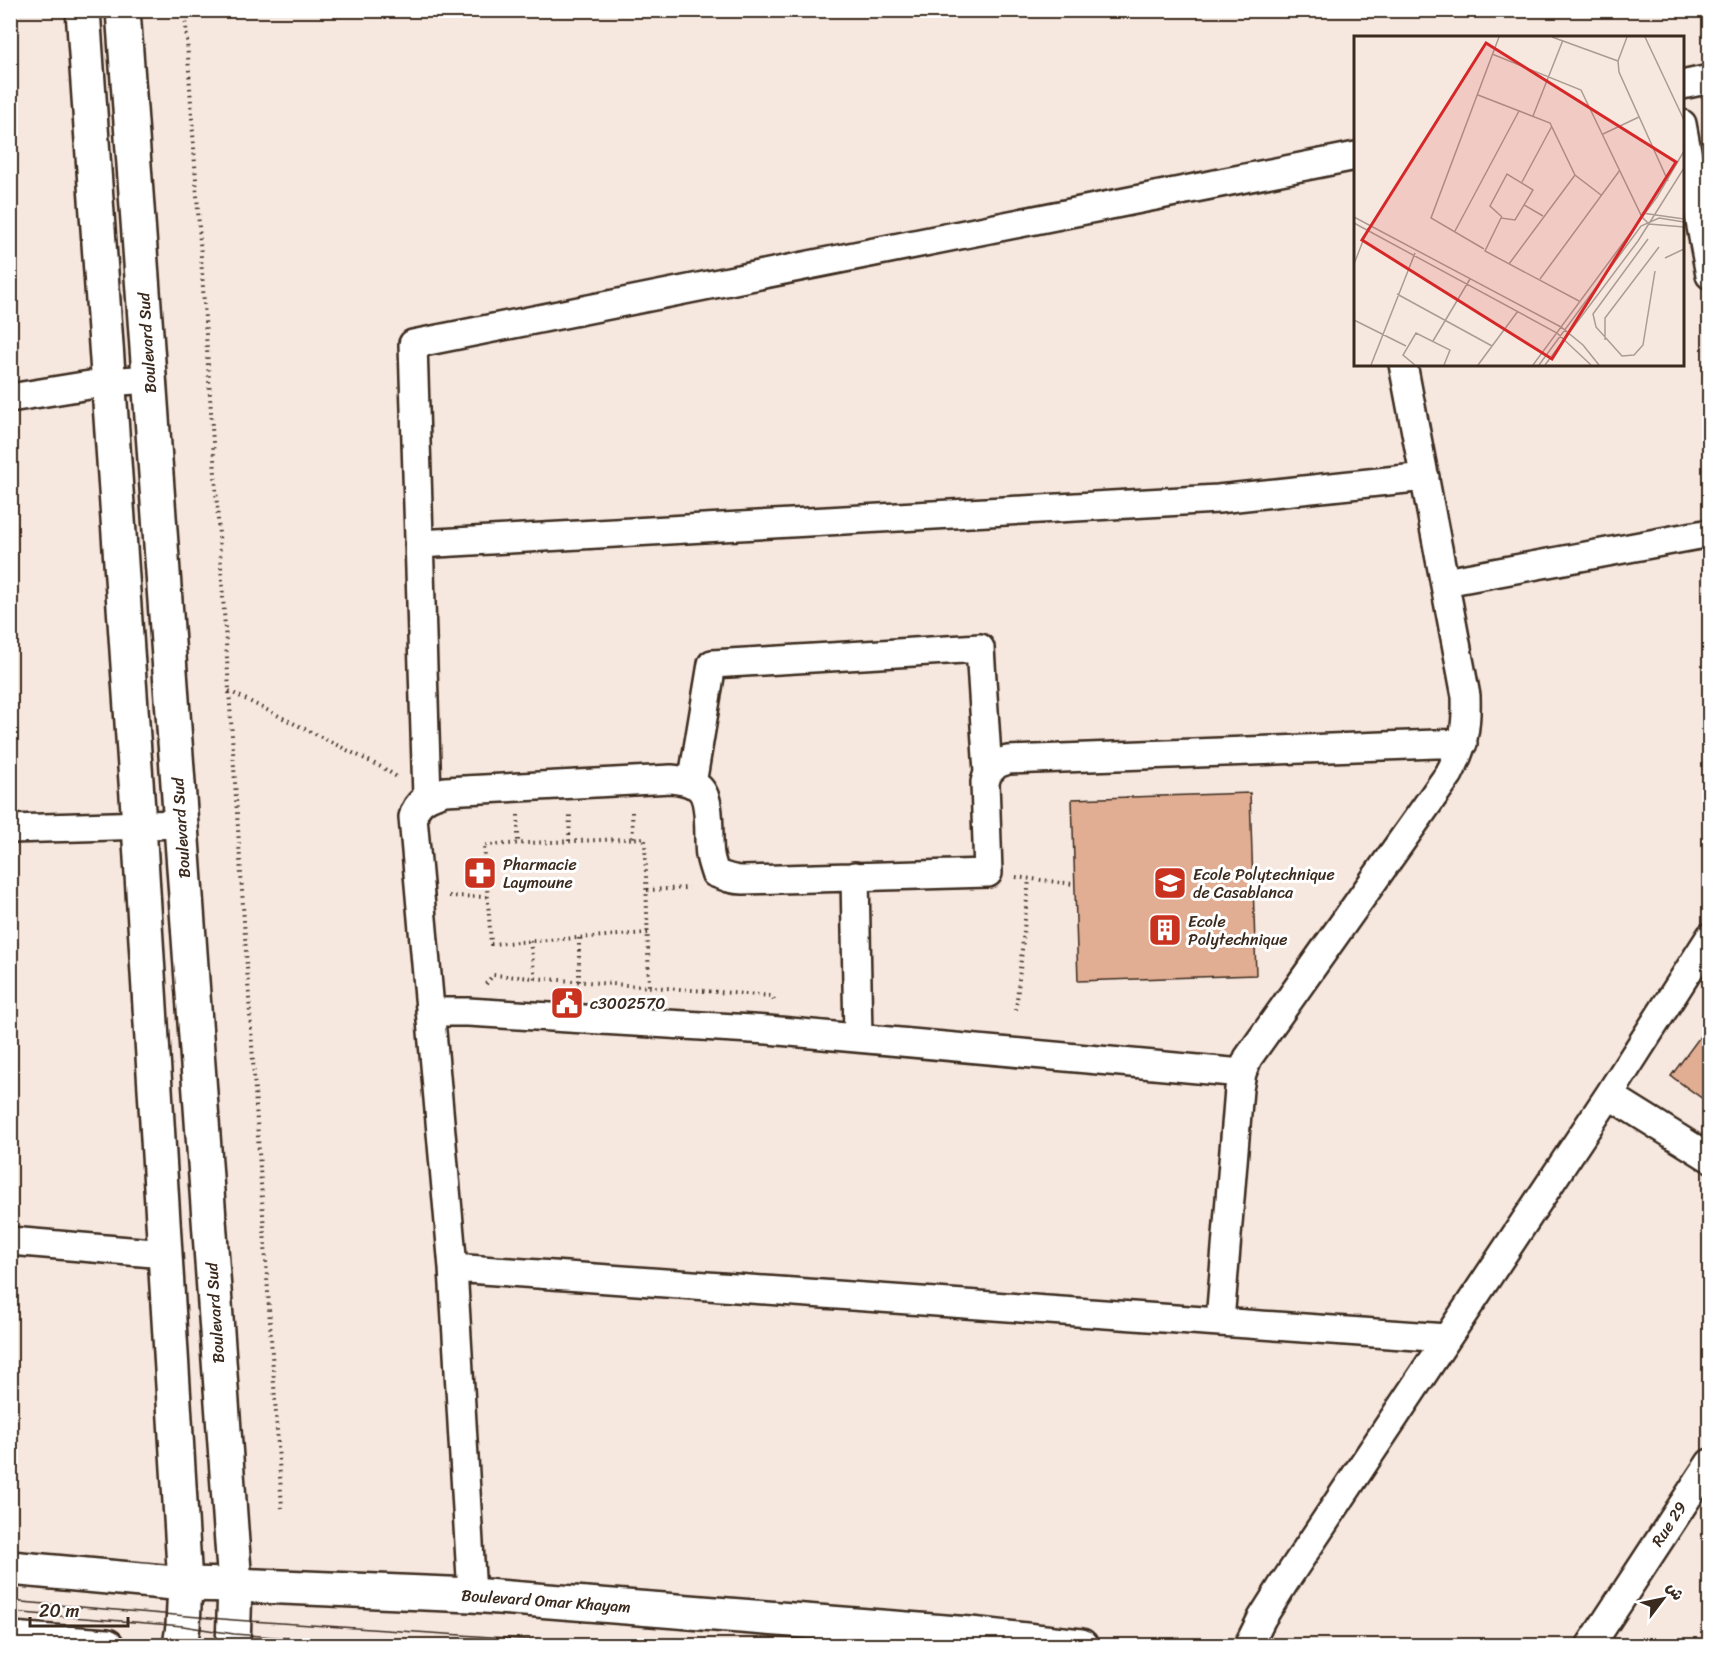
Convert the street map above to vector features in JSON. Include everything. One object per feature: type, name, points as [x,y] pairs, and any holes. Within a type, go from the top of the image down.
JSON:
[{"type":"main road","points":[[83,10],[139,825],[185,1584],[180,1646]]},
{"type":"main road","name":"Boulevard Sud","points":[[123,10],[235,1585],[233,1646]]},
{"type":"main road","name":"Boulevard Omar Khayam","points":[[10,1568],[185,1584],[472,1595],[970,1634],[1081,1646]]},
{"type":"main road","points":[[10,1639],[107,1646]]},
{"type":"street","points":[[1684,85],[1710,79]]},
{"type":"street","points":[[1684,130],[1710,275]]},
{"type":"street","points":[[427,797],[413,344],[1354,156]]},
{"type":"street","points":[[1220,1321],[1242,1072],[1248,1058],[1449,774],[1462,743],[1467,719],[1466,696],[1403,366]]},
{"type":"street","points":[[10,398],[108,382],[149,379]]},
{"type":"street","points":[[419,544],[1218,499],[1425,477]]},
{"type":"street","points":[[1445,582],[1710,532]]},
{"type":"street","points":[[472,1595],[453,1268],[415,809],[427,797],[445,791],[684,780],[692,784],[699,787],[704,793],[710,854],[715,873],[733,880],[988,873],[985,782],[988,773],[980,648],[712,664],[692,784]]},
{"type":"street","points":[[988,773],[998,764],[1008,760],[1462,743]]},
{"type":"street","points":[[10,829],[181,824]]},
{"type":"street","points":[[855,876],[858,1038]]},
{"type":"street","points":[[1248,1646],[1284,1583],[1609,1095],[1710,937]]},
{"type":"street","points":[[430,1011],[468,1011],[745,1028],[1242,1072]]},
{"type":"street","points":[[1609,1095],[1710,1158]]},
{"type":"street","points":[[10,1241],[165,1254]]},
{"type":"street","points":[[453,1268],[1446,1338]]},
{"type":"street","name":"Rue 29","points":[[1590,1646],[1710,1463]]},
{"type":"street","points":[[1265,1646],[1267,1630],[1284,1583]]},
{"type":"path","points":[[185,10],[282,1508]]},
{"type":"path","points":[[229,691],[384,768],[427,797]]},
{"type":"path","points":[[632,802],[633,838]]},
{"type":"path","points":[[569,841],[570,807]]},
{"type":"path","points":[[518,808],[518,844]]},
{"type":"path","points":[[648,933],[490,944],[484,845],[645,838],[648,933],[649,988]]},
{"type":"path","points":[[988,873],[1074,885]]},
{"type":"path","points":[[1016,1010],[1029,879]]},
{"type":"path","points":[[646,890],[699,888]]},
{"type":"path","points":[[421,896],[487,897]]},
{"type":"path","points":[[579,938],[579,982]]},
{"type":"path","points":[[530,941],[535,979]]},
{"type":"path","points":[[480,991],[493,975],[772,996],[777,1004]]},
{"type":"building","name":"Ecole Polytechnique","points":[[1250,793],[1256,975],[1078,981],[1072,799]]},
{"type":"building","points":[[1710,1023],[1710,1104],[1671,1076]]},
{"type":"tram line","points":[[10,1601],[234,1620],[626,1646]]},
{"type":"tram line","points":[[10,1612],[183,1626],[234,1634],[390,1646]]},
{"type":"place","name":"Pharmacie Laymoune","points":[[480,873]]},
{"type":"place","name":"Ecole Polytechnique de Casablanca","points":[[1170,883]]},
{"type":"place","name":"Ecole Polytechnique","points":[[1165,930]]},
{"type":"place","name":"c3002570","points":[[567,1003]]}]
